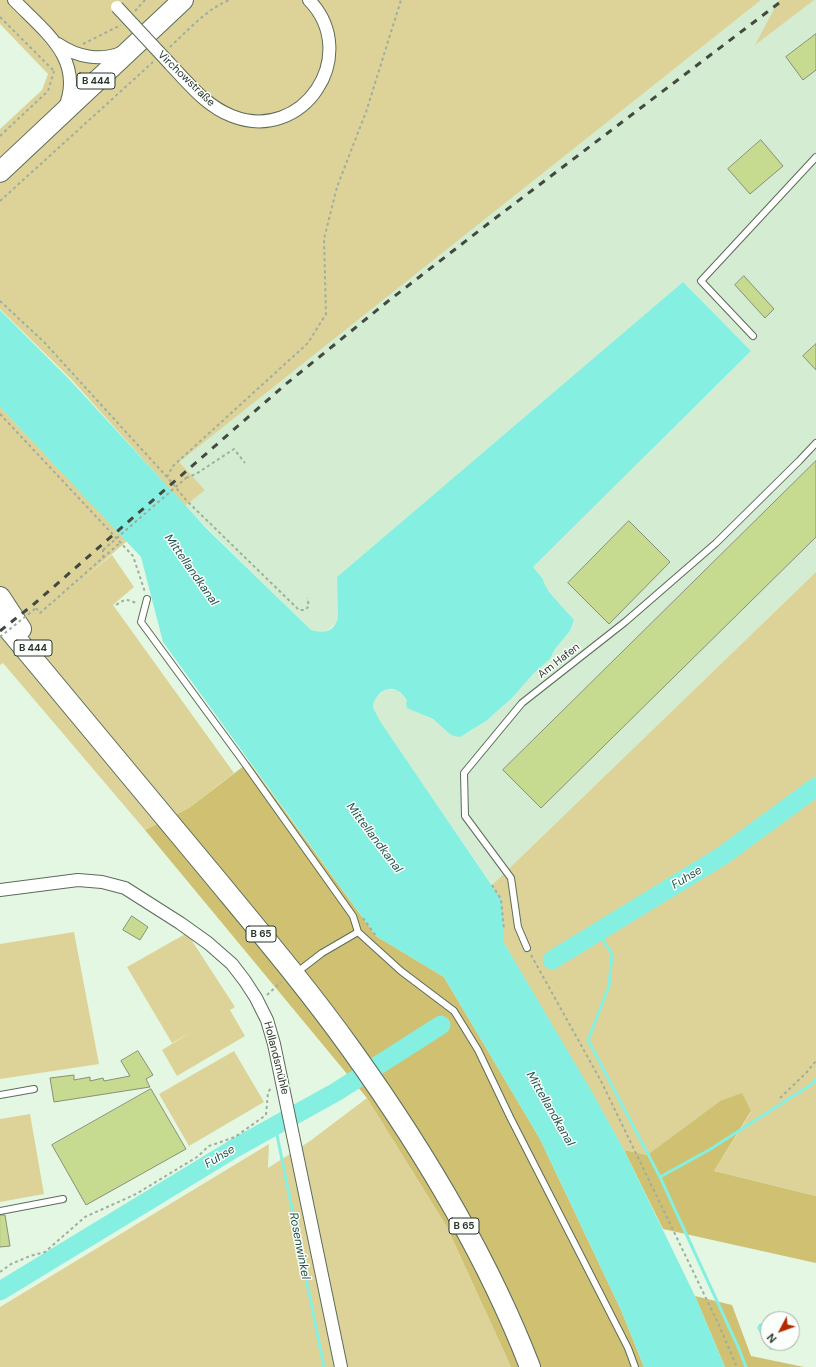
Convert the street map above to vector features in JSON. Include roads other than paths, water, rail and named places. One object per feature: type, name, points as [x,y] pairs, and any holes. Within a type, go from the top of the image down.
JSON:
[{"type":"main road","name":"B 444","points":[[0,172],[62,112],[184,2]]},
{"type":"main road","name":"B 444","points":[[0,597],[66,699]]},
{"type":"main road","name":"B 65","points":[[0,618],[294,974],[351,1048],[416,1144],[453,1204],[488,1271],[523,1347],[530,1367]]},
{"type":"street","points":[[14,0],[57,43],[70,52],[93,57],[103,57],[121,54],[130,50]]},
{"type":"street","name":"Virchowstraße","points":[[114,4],[208,102],[233,116],[260,121],[288,115],[305,104],[323,80],[329,60],[329,40],[327,30],[319,12],[309,0]]},
{"type":"street","points":[[57,43],[68,66],[70,86],[68,100],[62,112]]},
{"type":"street","name":"Hollandsmühle","points":[[0,890],[78,880],[102,882],[125,888],[175,919],[214,948],[232,964],[245,980],[267,1020],[274,1044],[296,1145],[340,1367]]},
{"type":"lane","points":[[753,336],[701,281],[816,157]]},
{"type":"lane","name":"Am Hafen","points":[[527,948],[518,927],[511,878],[465,816],[464,773],[522,702],[625,622],[716,543],[816,443]]},
{"type":"lane","points":[[147,598],[141,622],[240,757],[353,916],[358,932],[401,971],[454,1011],[478,1050],[510,1117],[628,1348],[635,1367]]},
{"type":"lane","points":[[294,974],[322,953],[358,932]]},
{"type":"lane","points":[[0,1095],[34,1089]]},
{"type":"lane","points":[[0,1211],[63,1199]]},
{"type":"water","name":"Mittellandkanal","points":[[683,282],[751,351],[533,567],[543,579],[549,592],[574,620],[570,631],[555,649],[550,659],[534,673],[512,698],[486,721],[459,737],[451,735],[433,719],[407,708],[407,700],[401,693],[394,689],[386,690],[378,695],[373,707],[380,721],[501,899],[504,943],[592,1092],[624,1150],[695,1296],[725,1367],[644,1367],[621,1310],[540,1139],[444,977],[376,936],[163,642],[141,557],[0,407],[0,310],[70,380],[206,528],[311,630],[324,632],[328,631],[334,626],[338,618],[337,577]]},
{"type":"water","points":[[760,1324],[760,1333],[757,1328]]},
{"type":"waterway","name":"Fuhse","points":[[552,960],[722,856],[816,787]]},
{"type":"waterway","points":[[598,932],[612,954],[609,986],[588,1040],[660,1177],[746,1367]]},
{"type":"waterway","name":"Fuhse","points":[[0,1291],[235,1148],[336,1092],[441,1025]]},
{"type":"waterway","points":[[660,1177],[709,1150],[812,1084],[816,1079]]},
{"type":"waterway","name":"Rosenwinkel","points":[[275,1125],[324,1367]]},
{"type":"railway","points":[[0,631],[34,604],[286,384],[387,302],[783,0]]}]
